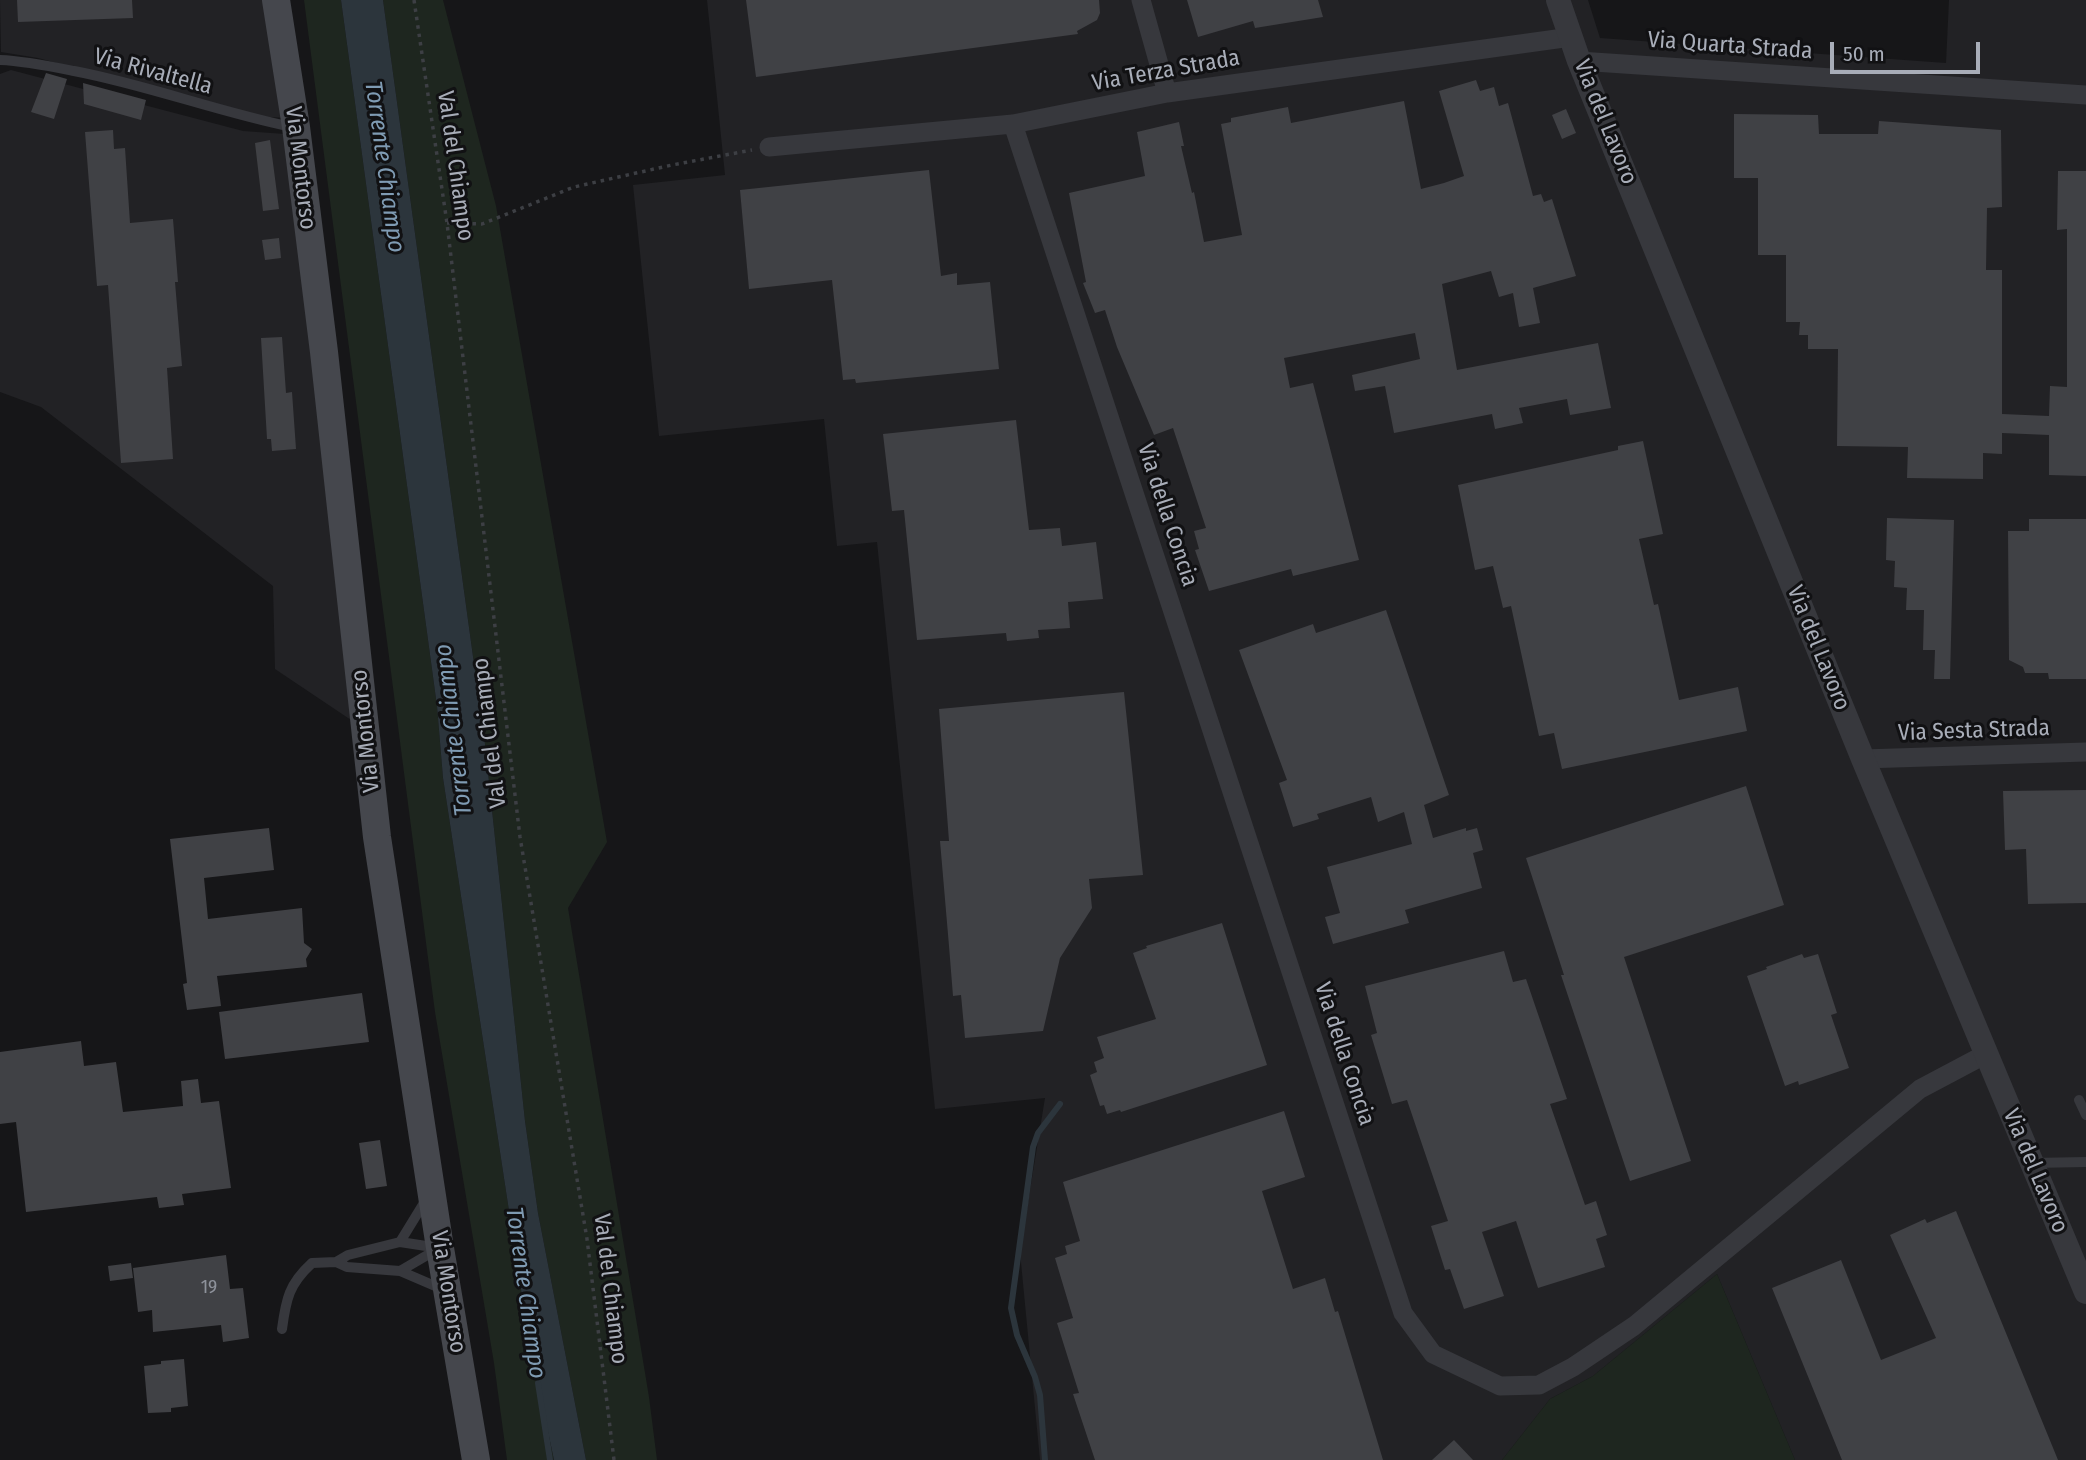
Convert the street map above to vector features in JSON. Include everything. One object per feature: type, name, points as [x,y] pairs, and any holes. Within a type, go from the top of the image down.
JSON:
[{"type":"main road","name":"Via Montorso","points":[[276,0],[296,127],[324,352],[377,837],[440,1248],[476,1460]]},
{"type":"street","points":[[1142,0],[1167,93]]},
{"type":"street","name":"Via del Lavoro","points":[[1558,0],[1575,49],[1863,758],[2086,1292]]},
{"type":"street","name":"Via Terza Strada","points":[[769,147],[1013,124],[1167,93],[1575,49]]},
{"type":"street","name":"Via Quarta Strada","points":[[1575,49],[2086,95]]},
{"type":"street","name":"Via della Concia","points":[[1013,124],[1404,1313],[1433,1353],[1500,1386],[1539,1385],[1573,1367],[1634,1326],[1920,1089],[1986,1054]]},
{"type":"street","name":"Via Sesta Strada","points":[[1863,758],[2086,752]]},
{"type":"lane","name":"Via Rivaltella","points":[[0,60],[23,61],[117,79],[254,119],[296,127]]},
{"type":"lane","points":[[2078,1100],[2086,1115]]},
{"type":"lane","points":[[2032,1163],[2086,1162]]},
{"type":"lane","points":[[400,1242],[432,1192]]},
{"type":"lane","points":[[282,1329],[286,1298],[297,1277],[312,1263],[336,1262],[348,1255],[400,1242],[440,1248]]},
{"type":"lane","points":[[400,1270],[440,1248]]},
{"type":"lane","points":[[336,1262],[347,1268],[400,1270],[448,1291]]},
{"type":"path","name":"Val del Chiampo","points":[[414,0],[447,223],[520,837],[587,1239],[614,1460]]},
{"type":"path","points":[[447,223],[482,224],[575,187],[769,147]]},
{"type":"shaded area","points":[[0,0],[270,0],[286,118],[253,116],[38,58],[1,52]]},
{"type":"shaded area","points":[[304,0],[341,0],[437,706],[443,778],[529,1342],[554,1460],[507,1460],[494,1363],[435,1012]]},
{"type":"shaded area","points":[[383,0],[443,0],[496,206],[607,842],[568,908],[649,1397],[657,1460],[586,1460],[538,1213],[525,1121],[485,744]]},
{"type":"shaded area","points":[[707,0],[1588,0],[1600,38],[1946,63],[1949,0],[2086,0],[2086,1460],[1795,1460],[1717,1274],[1593,1376],[1550,1399],[1502,1460],[1040,1460],[1020,1252],[1045,1098],[935,1109],[877,542],[837,546],[824,419],[659,436],[633,185],[725,175]]},
{"type":"shaded area","points":[[11,70],[243,131],[285,134],[357,724],[275,669],[273,586],[41,407],[0,392],[0,74]]},
{"type":"shaded area","points":[[1717,1274],[1795,1460],[1502,1460],[1550,1399],[1593,1376]]},
{"type":"water","points":[[341,0],[383,0],[485,744],[525,1121],[538,1213],[586,1460],[554,1460],[529,1342],[443,778],[437,706]]},
{"type":"building","points":[[17,0],[132,0],[133,18],[18,22]]},
{"type":"building","points":[[746,0],[1099,0],[1100,13],[1097,20],[1077,31],[1078,34],[756,77]]},
{"type":"building","points":[[1187,0],[1318,0],[1323,17],[1255,28],[1253,21],[1198,37]]},
{"type":"building","points":[[46,73],[67,79],[54,119],[31,112]]},
{"type":"building","points":[[1476,80],[1480,91],[1494,87],[1499,106],[1508,103],[1533,196],[1541,194],[1544,202],[1552,199],[1576,276],[1533,288],[1540,323],[1519,327],[1513,293],[1499,297],[1491,271],[1442,284],[1457,370],[1598,343],[1611,408],[1570,415],[1567,399],[1519,408],[1523,423],[1495,429],[1492,414],[1394,433],[1385,386],[1355,391],[1352,375],[1420,359],[1415,333],[1284,358],[1290,388],[1313,383],[1359,560],[1293,576],[1291,569],[1209,591],[1195,550],[1199,549],[1194,531],[1206,528],[1173,428],[1154,435],[1117,347],[1105,310],[1095,313],[1083,283],[1086,282],[1069,193],[1145,176],[1137,132],[1179,122],[1184,146],[1181,146],[1204,242],[1242,235],[1221,124],[1231,122],[1231,118],[1288,107],[1291,123],[1404,101],[1421,189],[1444,183],[1464,176],[1439,91]]},
{"type":"building","points":[[83,83],[146,100],[141,120],[84,104]]},
{"type":"building","points":[[1566,109],[1576,133],[1562,139],[1552,115]]},
{"type":"building","points":[[1734,114],[1818,115],[1819,134],[1878,134],[1879,121],[2001,130],[2002,207],[1987,208],[1986,270],[2002,270],[2002,414],[2049,416],[2050,386],[2067,387],[2067,229],[2057,230],[2058,171],[2086,171],[2086,476],[2049,475],[2049,435],[2002,433],[2002,454],[1983,453],[1983,479],[1907,478],[1908,447],[1837,446],[1838,349],[1808,349],[1808,335],[1799,335],[1800,322],[1786,322],[1786,255],[1758,255],[1758,178],[1734,178]]},
{"type":"building","points":[[113,130],[114,149],[125,148],[130,223],[173,219],[182,366],[167,368],[173,459],[121,463],[108,285],[97,286],[85,132]]},
{"type":"building","points":[[270,140],[279,209],[263,211],[255,143]]},
{"type":"building","points":[[929,170],[941,276],[957,273],[957,285],[990,282],[999,369],[856,383],[855,379],[843,380],[832,280],[749,289],[740,190]]},
{"type":"building","points":[[279,238],[281,258],[265,260],[262,240]]},
{"type":"building","points":[[282,337],[286,393],[292,392],[296,449],[272,451],[271,439],[267,439],[261,338]]},
{"type":"building","points":[[1016,420],[1029,530],[1060,528],[1062,546],[1096,542],[1103,599],[1068,602],[1070,628],[1038,630],[1039,638],[1007,641],[1006,633],[917,640],[904,510],[892,511],[883,434]]},
{"type":"building","points":[[1643,441],[1663,534],[1639,539],[1654,605],[1658,604],[1679,700],[1738,687],[1747,731],[1562,769],[1554,733],[1539,736],[1511,606],[1503,608],[1493,566],[1475,570],[1458,485],[1618,450],[1618,446]]},
{"type":"building","points":[[1887,518],[1954,520],[1950,679],[1934,679],[1935,650],[1923,650],[1924,610],[1906,610],[1907,588],[1894,587],[1895,561],[1886,560]]},
{"type":"building","points":[[2029,519],[2086,519],[2086,679],[2049,679],[2048,673],[2025,673],[2023,667],[2009,660],[2008,531],[2029,531]]},
{"type":"building","points":[[1386,610],[1449,795],[1424,805],[1433,838],[1466,828],[1466,831],[1477,828],[1483,850],[1473,853],[1482,888],[1405,910],[1409,923],[1333,944],[1325,917],[1340,913],[1327,867],[1412,844],[1404,812],[1378,822],[1371,797],[1317,814],[1319,819],[1293,827],[1279,783],[1287,780],[1239,650],[1313,624],[1316,633]]},
{"type":"building","points":[[1124,692],[1143,875],[1089,879],[1092,908],[1060,958],[1043,1031],[965,1038],[961,995],[953,996],[940,841],[949,841],[939,709]]},
{"type":"building","points":[[1746,786],[1784,905],[1624,957],[1691,1161],[1630,1181],[1561,975],[1564,975],[1526,858]]},
{"type":"building","points":[[2086,790],[2086,903],[2028,904],[2026,849],[2005,850],[2003,791]]},
{"type":"building","points":[[269,828],[274,870],[204,878],[208,919],[302,908],[304,943],[312,949],[306,959],[307,967],[217,976],[221,1006],[187,1010],[183,984],[187,983],[170,839]]},
{"type":"building","points":[[1222,923],[1267,1065],[1121,1112],[1120,1110],[1107,1114],[1104,1105],[1100,1106],[1090,1075],[1097,1072],[1094,1062],[1104,1058],[1097,1037],[1156,1019],[1133,953],[1147,948],[1146,946]]},
{"type":"building","points":[[1504,951],[1513,982],[1526,979],[1567,1099],[1550,1104],[1585,1205],[1596,1201],[1607,1235],[1596,1239],[1605,1267],[1538,1288],[1516,1221],[1482,1232],[1504,1296],[1464,1309],[1450,1269],[1445,1270],[1431,1226],[1448,1221],[1407,1100],[1392,1104],[1371,1035],[1377,1033],[1365,986]]},
{"type":"building","points":[[1802,954],[1804,958],[1818,954],[1837,1013],[1831,1015],[1849,1068],[1799,1085],[1798,1081],[1785,1086],[1747,976]]},
{"type":"building","points":[[362,993],[369,1042],[225,1059],[219,1012]]},
{"type":"building","points":[[81,1041],[84,1066],[116,1062],[123,1112],[183,1106],[181,1081],[198,1079],[201,1103],[219,1101],[231,1188],[182,1194],[184,1205],[159,1208],[157,1197],[26,1212],[16,1122],[0,1124],[0,1052]]},
{"type":"building","points":[[1284,1111],[1305,1177],[1262,1191],[1293,1289],[1325,1278],[1335,1312],[1338,1311],[1383,1460],[1095,1460],[1073,1394],[1079,1393],[1057,1323],[1073,1318],[1055,1258],[1067,1254],[1065,1246],[1080,1241],[1063,1182]]},
{"type":"building","points":[[380,1140],[387,1186],[366,1189],[359,1143]]},
{"type":"building","points":[[1956,1211],[2058,1460],[1842,1460],[1772,1288],[1841,1260],[1881,1360],[1936,1338],[1890,1235],[1925,1219],[1927,1223]]},
{"type":"building","points":[[226,1255],[230,1289],[243,1288],[249,1338],[223,1342],[221,1325],[153,1332],[152,1310],[138,1312],[133,1268]]},
{"type":"building","points":[[131,1263],[133,1278],[110,1281],[108,1266]]},
{"type":"building","points":[[184,1359],[188,1406],[171,1408],[171,1412],[148,1413],[144,1366]]},
{"type":"building","points":[[1454,1440],[1473,1460],[1432,1460]]},
{"type":"waterway","points":[[1045,1460],[1040,1395],[1017,1335],[1011,1308],[1033,1147],[1038,1133],[1060,1104]]},
{"type":"waterway","name":"Torrente Chiampo","points":[[538,1383],[550,1460]]}]
